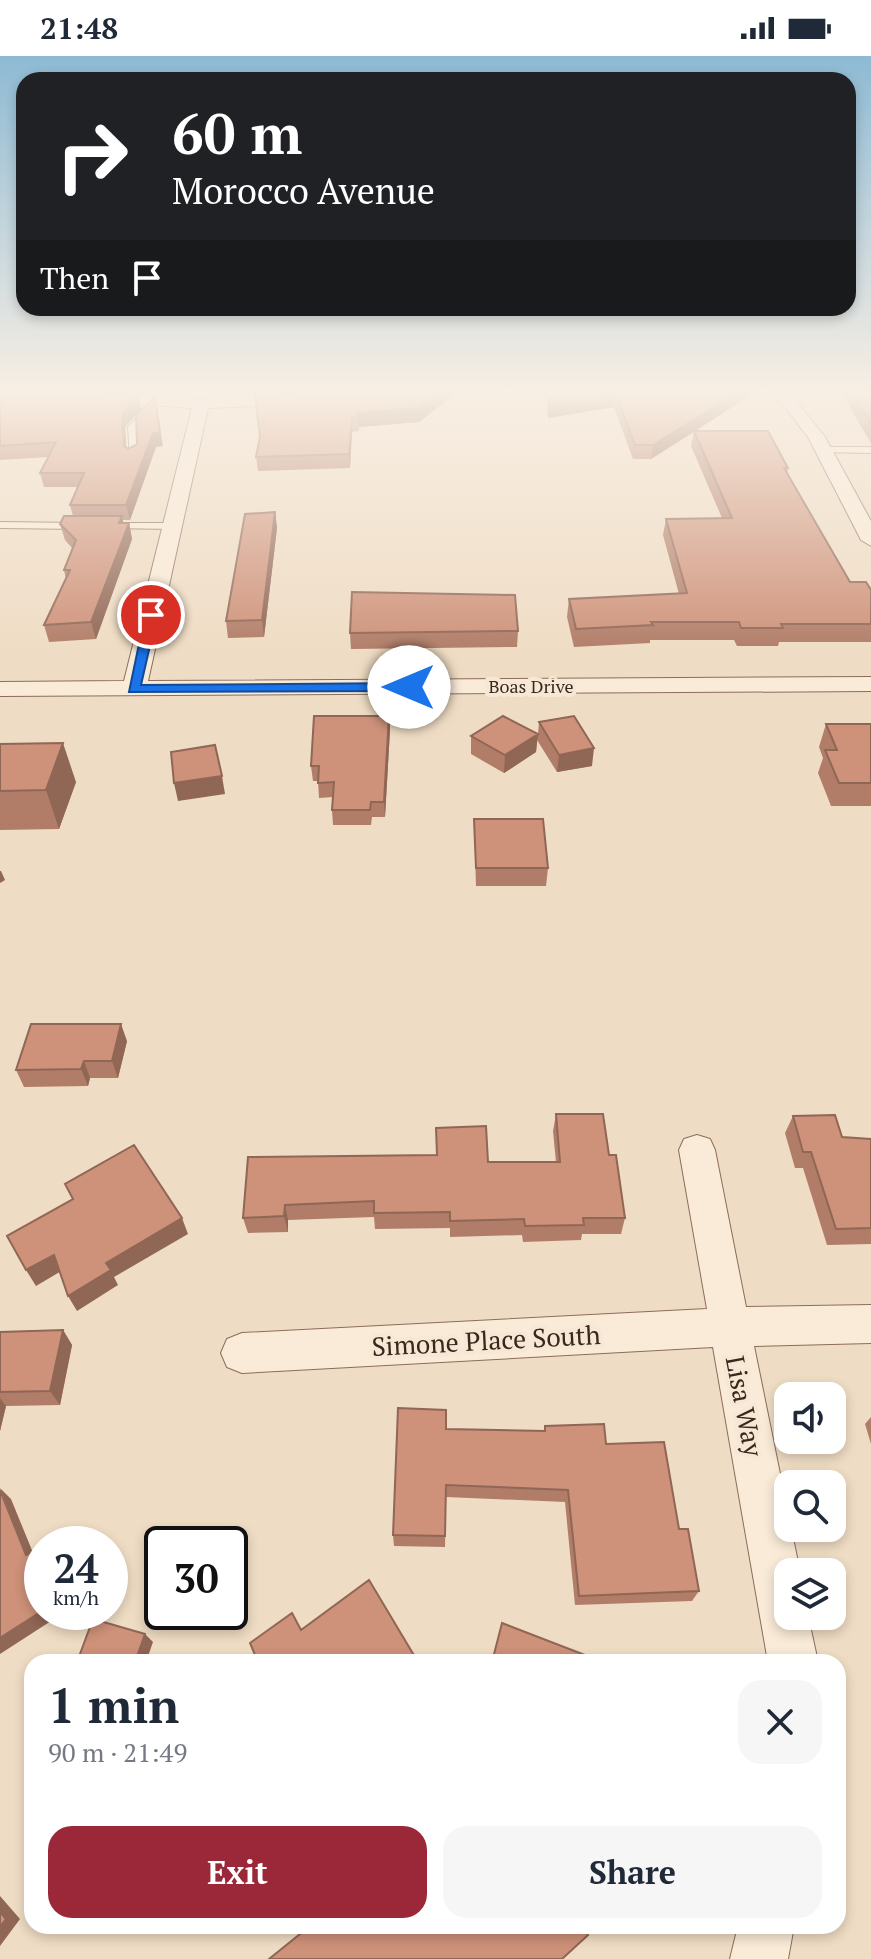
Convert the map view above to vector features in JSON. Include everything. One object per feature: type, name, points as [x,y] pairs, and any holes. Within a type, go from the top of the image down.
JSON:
[{"type":"street","points":[[134,689],[184,478]]},
{"type":"street","points":[[837,478],[871,540]]},
{"type":"street","name":"Boas Drive","points":[[0,689],[871,684]]},
{"type":"street","name":"Lisa Way","points":[[697,1150],[791,1654]]},
{"type":"street","name":"Simone Place South","points":[[242,1353],[730,1327],[871,1324]]},
{"type":"street","points":[[759,1959],[764,1934]]},
{"type":"lane","points":[[0,525],[173,526]]},
{"type":"building","points":[[82,478],[136,478],[126,505],[70,505]]},
{"type":"building","points":[[714,478],[790,478],[850,582],[866,582],[871,590],[871,624],[781,624],[783,628],[741,628],[739,622],[651,622],[653,625],[576,629],[569,599],[687,593],[666,519],[732,518]]},
{"type":"building","points":[[275,512],[262,620],[226,621],[245,514]]},
{"type":"building","points":[[64,516],[122,516],[119,523],[129,523],[91,622],[44,625],[70,570],[64,570],[76,540],[60,524]]},
{"type":"building","points":[[352,592],[515,595],[518,631],[350,633]]},
{"type":"building","points":[[314,716],[389,716],[384,802],[371,802],[370,810],[332,810],[334,782],[318,783],[319,766],[311,766]]},
{"type":"building","points":[[503,716],[538,734],[505,755],[471,736]]},
{"type":"building","points":[[574,716],[594,748],[559,755],[539,722]]},
{"type":"building","points":[[826,724],[871,724],[871,783],[839,783],[825,750],[837,750]]},
{"type":"building","points":[[63,743],[46,790],[0,791],[0,744]]},
{"type":"building","points":[[215,745],[222,776],[174,783],[171,752]]},
{"type":"building","points":[[474,819],[543,819],[548,868],[476,868]]},
{"type":"building","points":[[31,1024],[121,1024],[112,1061],[84,1061],[81,1069],[16,1070]]},
{"type":"building","points":[[556,1114],[603,1114],[609,1155],[616,1155],[625,1218],[583,1218],[584,1225],[525,1226],[524,1219],[450,1221],[450,1212],[374,1213],[374,1201],[285,1205],[284,1216],[243,1218],[248,1157],[437,1155],[436,1128],[486,1126],[488,1162],[560,1162]]},
{"type":"building","points":[[835,1115],[842,1137],[871,1139],[871,1228],[836,1229],[811,1152],[803,1152],[793,1116]]},
{"type":"building","points":[[134,1145],[182,1218],[106,1263],[111,1270],[68,1296],[54,1255],[26,1270],[7,1236],[73,1199],[65,1184]]},
{"type":"building","points":[[63,1330],[50,1391],[0,1392],[0,1332]]},
{"type":"building","points":[[398,1408],[446,1410],[446,1429],[545,1431],[545,1426],[604,1424],[606,1444],[664,1442],[679,1529],[688,1529],[699,1591],[579,1596],[568,1490],[446,1485],[445,1536],[393,1535]]},
{"type":"building","points":[[0,1490],[24,1550],[24,1623],[0,1638]]},
{"type":"building","points":[[369,1580],[413,1654],[255,1654],[250,1643],[292,1613],[301,1630]]},
{"type":"building","points":[[502,1623],[582,1654],[494,1654]]},
{"type":"building","points":[[128,1629],[145,1634],[138,1654],[80,1654],[89,1630]]},
{"type":"building","points":[[0,1912],[6,1919],[0,1927]]},
{"type":"building","points":[[300,1934],[588,1935],[562,1959],[269,1959]]},
{"type":"route","points":[[151,615],[134,689],[409,687]]}]
